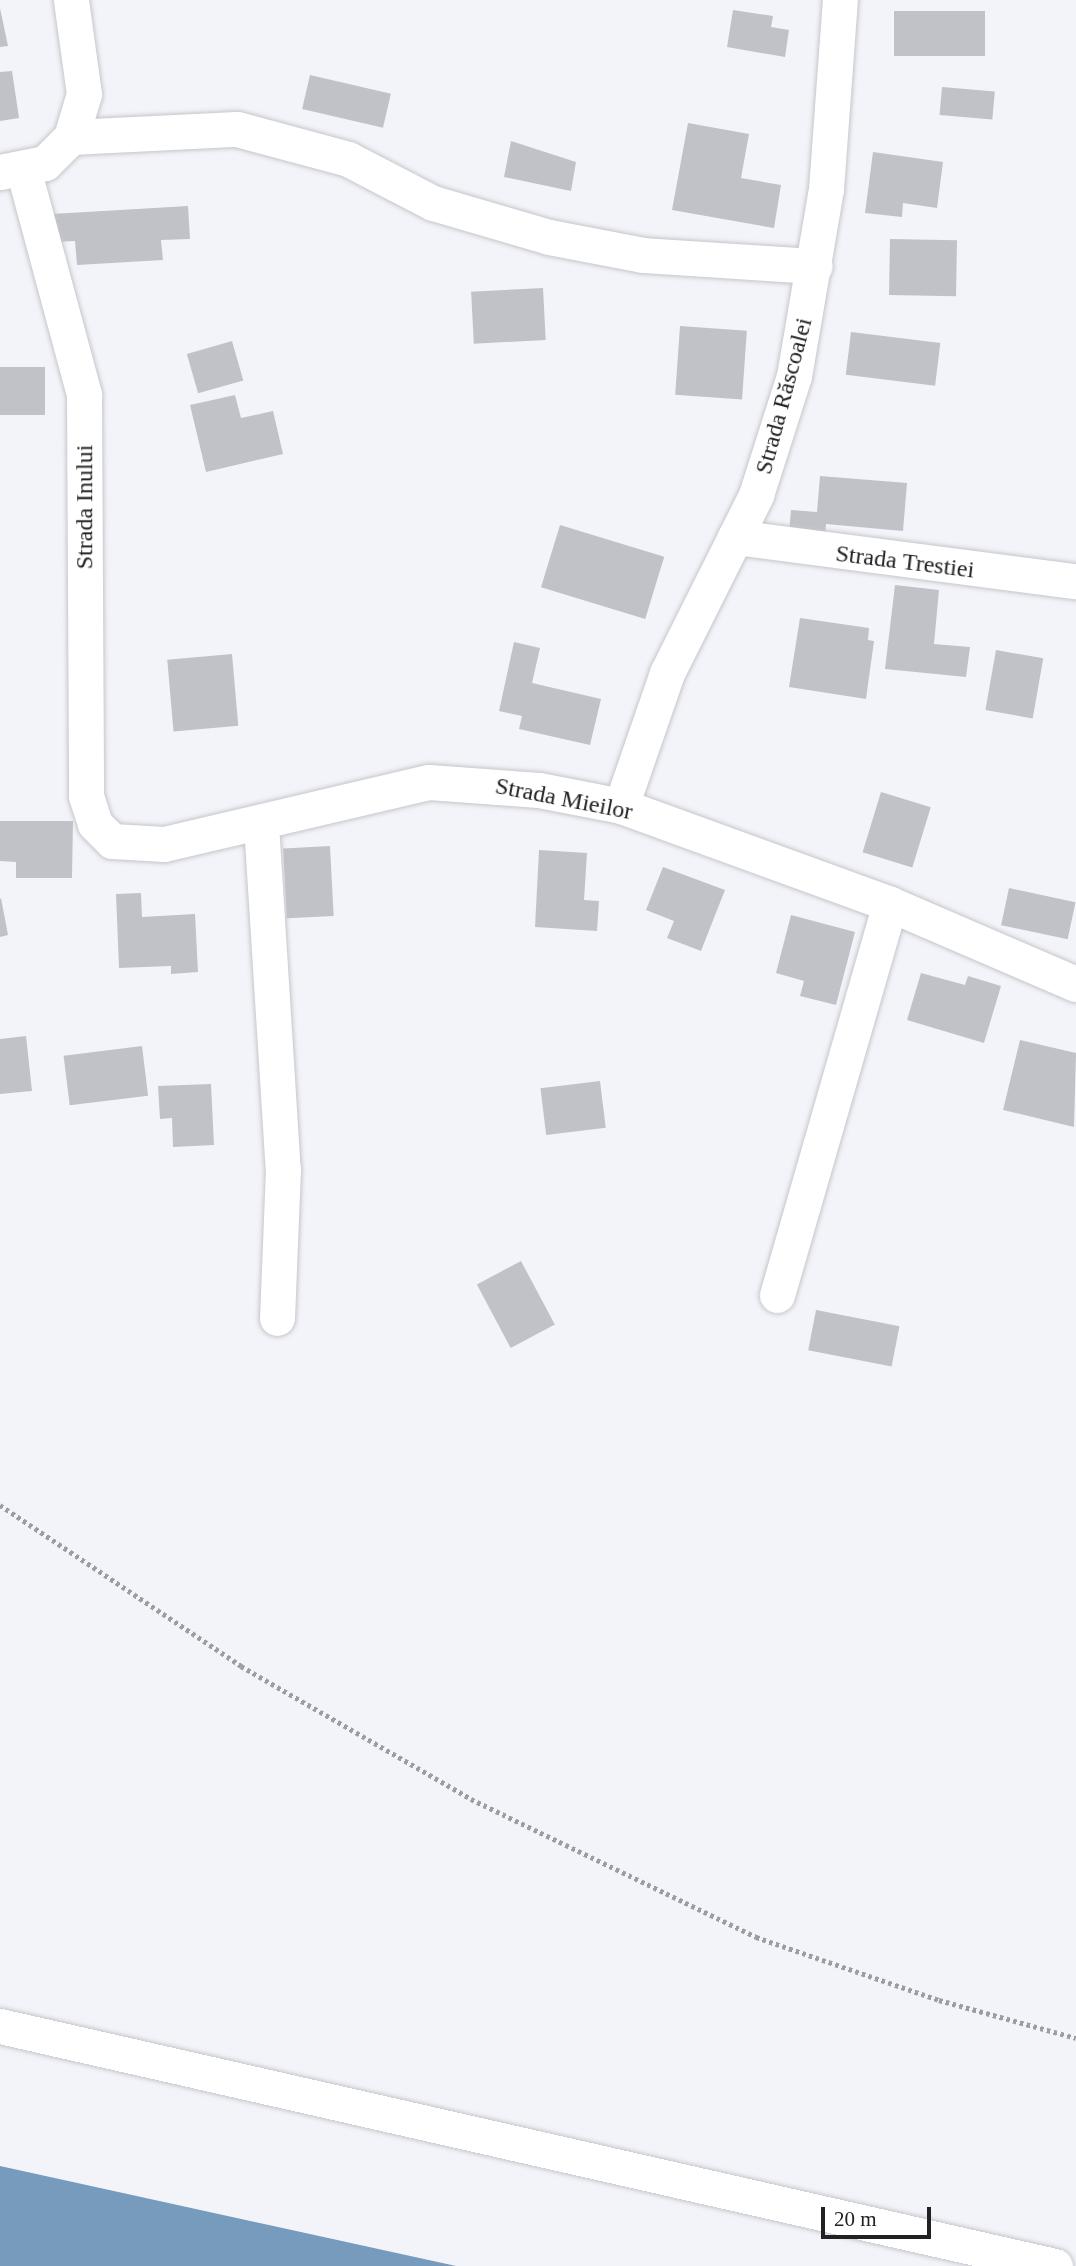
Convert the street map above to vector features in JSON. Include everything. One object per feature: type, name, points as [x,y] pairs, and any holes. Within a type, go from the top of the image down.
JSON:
[{"type":"street","points":[[12,172],[44,163],[71,137],[83,94],[71,0]]},
{"type":"street","name":"Strada Răscoalei","points":[[621,806],[667,673],[735,537],[773,451],[816,266],[840,0]]},
{"type":"street","points":[[71,137],[237,129],[348,159],[433,203],[549,237],[643,255],[816,266]]},
{"type":"street","name":"Strada Inului","points":[[12,172],[84,395],[86,796],[95,824],[112,841]]},
{"type":"street","name":"Strada Trestiei","points":[[735,537],[1076,581]]},
{"type":"street","name":"Strada Mieilor","points":[[112,841],[133,847],[164,844],[261,824],[382,788],[429,782],[478,782],[621,806],[890,904],[1076,984]]},
{"type":"street","points":[[261,824],[283,1169],[277,1318]]},
{"type":"street","points":[[777,1295],[890,904]]},
{"type":"street","points":[[0,2026],[1055,2266]]},
{"type":"path","points":[[0,1505],[241,1665],[471,1798],[756,1937],[939,2000],[1076,2038]]},
{"type":"water","points":[[0,2166],[456,2266],[0,2266]]},
{"type":"building","points":[[0,8],[8,46],[0,47]]},
{"type":"building","points":[[733,10],[773,16],[771,27],[789,30],[785,57],[727,47]]},
{"type":"building","points":[[894,11],[985,11],[985,56],[894,56]]},
{"type":"building","points":[[12,71],[19,118],[0,121],[0,72]]},
{"type":"building","points":[[310,75],[391,94],[383,128],[302,109]]},
{"type":"building","points":[[942,87],[995,92],[992,120],[940,115]]},
{"type":"building","points":[[688,123],[749,134],[741,178],[781,185],[774,228],[672,210]]},
{"type":"building","points":[[511,141],[576,162],[571,191],[504,177]]},
{"type":"building","points":[[873,152],[943,162],[937,208],[903,203],[902,217],[865,213]]},
{"type":"building","points":[[188,206],[190,239],[161,240],[163,260],[77,265],[75,241],[53,242],[52,214]]},
{"type":"building","points":[[890,239],[957,240],[956,296],[889,295]]},
{"type":"building","points":[[543,288],[546,340],[474,344],[471,292]]},
{"type":"building","points":[[680,326],[747,331],[742,400],[675,395]]},
{"type":"building","points":[[851,332],[940,343],[935,386],[846,375]]},
{"type":"building","points":[[232,341],[243,380],[198,393],[187,354]]},
{"type":"building","points":[[0,367],[45,367],[45,415],[0,415]]},
{"type":"building","points":[[235,395],[241,418],[273,411],[283,454],[206,472],[190,405]]},
{"type":"building","points":[[820,476],[907,483],[903,531],[826,524],[825,536],[789,533],[791,510],[817,512]]},
{"type":"building","points":[[560,525],[664,557],[645,619],[541,587]]},
{"type":"building","points":[[895,585],[939,590],[934,644],[970,647],[966,677],[885,669]]},
{"type":"building","points":[[800,618],[869,628],[868,640],[874,641],[866,699],[789,687]]},
{"type":"building","points":[[514,642],[540,648],[532,683],[601,699],[590,745],[519,729],[522,716],[499,711]]},
{"type":"building","points":[[996,650],[1043,658],[1033,718],[985,710]]},
{"type":"building","points":[[232,654],[238,726],[174,731],[167,660]]},
{"type":"building","points":[[881,792],[931,807],[912,867],[863,852]]},
{"type":"building","points":[[0,821],[73,821],[72,878],[16,878],[16,862],[0,861]]},
{"type":"building","points":[[330,846],[334,916],[287,918],[283,848]]},
{"type":"building","points":[[539,850],[587,853],[584,900],[599,901],[597,931],[535,927]]},
{"type":"building","points":[[663,867],[725,890],[701,951],[667,938],[674,921],[646,910]]},
{"type":"building","points":[[1009,888],[1076,902],[1068,939],[1001,925]]},
{"type":"building","points":[[141,893],[142,917],[195,914],[198,972],[171,974],[171,966],[119,968],[116,894]]},
{"type":"building","points":[[0,899],[8,935],[0,937]]},
{"type":"building","points":[[791,915],[855,932],[836,1005],[800,996],[804,981],[776,973]]},
{"type":"building","points":[[921,973],[965,985],[968,976],[1001,986],[984,1043],[907,1020]]},
{"type":"building","points":[[26,1036],[32,1091],[0,1094],[0,1039]]},
{"type":"building","points":[[1020,1040],[1076,1053],[1074,1127],[1003,1110]]},
{"type":"building","points":[[142,1046],[148,1096],[70,1105],[64,1056]]},
{"type":"building","points":[[600,1081],[606,1128],[546,1135],[540,1088]]},
{"type":"building","points":[[211,1084],[214,1145],[173,1147],[172,1118],[160,1119],[158,1086]]},
{"type":"building","points":[[521,1261],[555,1325],[511,1348],[477,1284]]},
{"type":"building","points":[[816,1310],[899,1326],[892,1366],[808,1350]]}]
